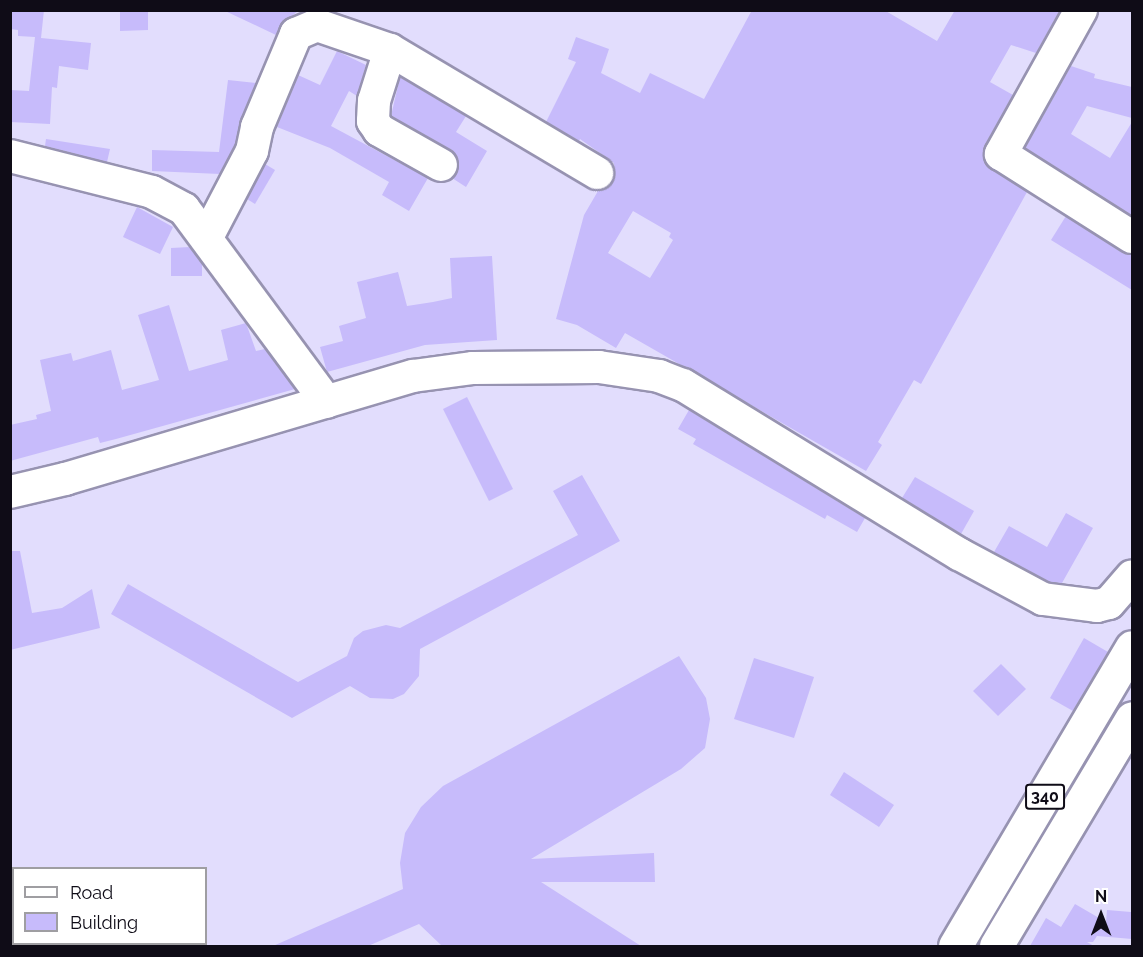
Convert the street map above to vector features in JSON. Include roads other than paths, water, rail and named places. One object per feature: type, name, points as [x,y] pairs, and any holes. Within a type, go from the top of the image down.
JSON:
[{"type":"main road","name":"340","points":[[955,946],[1132,647]]},
{"type":"main road","name":"340","points":[[996,946],[1132,718]]},
{"type":"street","points":[[1082,10],[1001,154],[1132,237]]},
{"type":"street","points":[[207,237],[254,139],[296,34],[305,27],[329,26],[390,50],[597,173]]},
{"type":"street","points":[[390,50],[374,101],[373,122],[379,130],[441,165]]},
{"type":"street","points":[[10,156],[152,192],[183,209],[207,237],[327,402]]},
{"type":"street","points":[[10,492],[65,479],[413,376],[463,370],[599,367],[637,371],[683,385],[959,554],[1043,599],[1097,606],[1109,603],[1132,577]]}]
